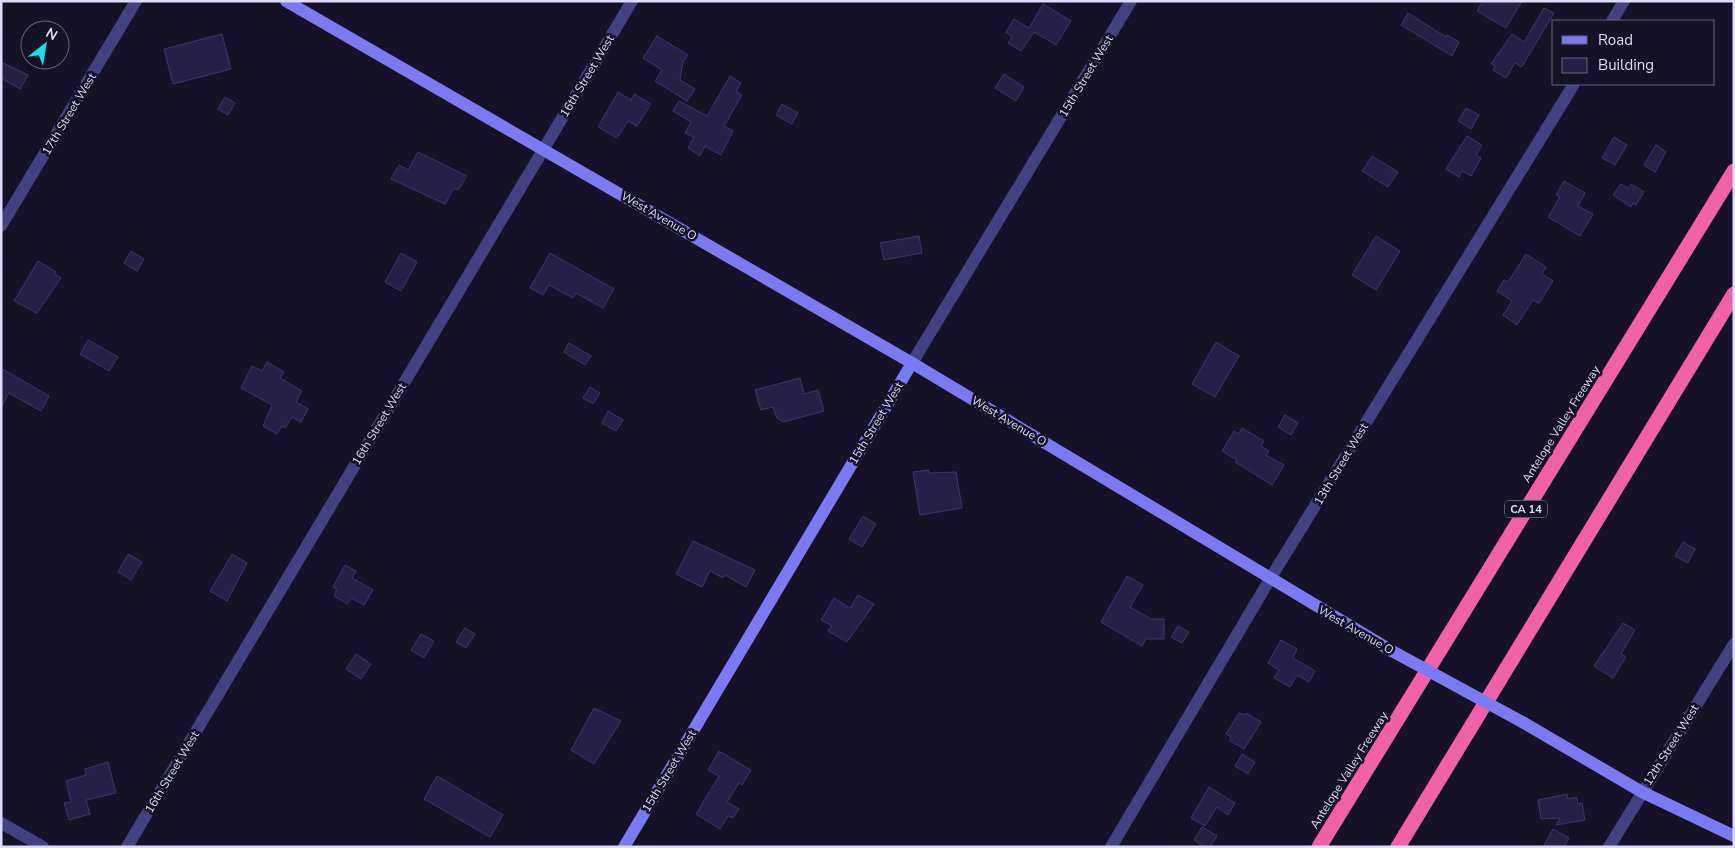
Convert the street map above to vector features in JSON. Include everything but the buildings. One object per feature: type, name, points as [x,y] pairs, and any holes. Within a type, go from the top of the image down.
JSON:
[{"type":"highway","name":"Antelope Valley Freeway","points":[[1319,847],[1734,171]]},
{"type":"highway","points":[[1398,847],[1734,294]]},
{"type":"street","name":"17th Street West","points":[[1,226],[136,1]]},
{"type":"street","name":"West Avenue O","points":[[286,1],[912,363],[1392,651],[1524,723],[1642,792],[1734,836]]},
{"type":"street","name":"16th Street West","points":[[127,847],[632,1]]},
{"type":"street","name":"15th Street West","points":[[624,847],[912,363],[1131,1]]},
{"type":"street","points":[[1613,20],[1624,1]]},
{"type":"street","name":"13th Street West","points":[[1111,847],[1270,579],[1573,85]]},
{"type":"street","name":"12th Street West","points":[[1609,847],[1734,644]]},
{"type":"street","points":[[1,823],[43,847]]}]
